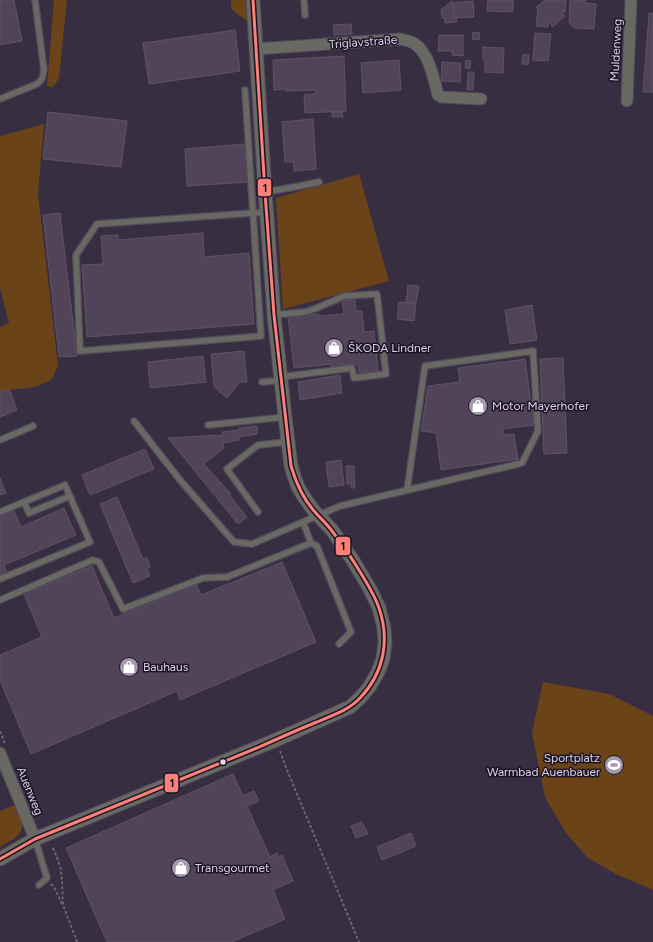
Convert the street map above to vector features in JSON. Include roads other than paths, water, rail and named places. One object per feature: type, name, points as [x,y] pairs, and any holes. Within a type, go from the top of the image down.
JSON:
[{"type":"street","points":[[0,859],[35,839],[276,740],[350,707],[370,686],[383,659],[385,642],[384,628],[379,608],[370,589],[332,530],[304,497],[298,487],[293,471],[288,442],[274,315],[260,212],[265,192],[254,0]]},
{"type":"street","name":"Muldenweg","points":[[627,101],[631,0]]},
{"type":"street","name":"Triglavstraße","points":[[256,49],[400,39],[416,44],[421,49],[427,59],[438,95],[441,97],[482,99]]},
{"type":"street","name":"Auenweg","points":[[0,752],[35,839]]},
{"type":"lane","points":[[0,99],[37,84],[42,79],[44,70],[35,0]]},
{"type":"lane","points":[[304,0],[305,16]]},
{"type":"lane","points":[[245,90],[260,212],[260,336],[80,351],[76,255],[97,224],[260,212]]},
{"type":"lane","points":[[265,192],[319,182]]},
{"type":"lane","points":[[262,382],[274,381],[280,377],[352,368],[354,378],[386,374],[377,294],[344,296],[305,312],[274,315]]},
{"type":"lane","points":[[134,421],[180,480],[234,542],[252,544],[340,506],[522,463],[538,431],[534,351],[425,366],[407,490]]},
{"type":"lane","points":[[208,425],[285,417]]},
{"type":"lane","points":[[0,440],[33,426]]},
{"type":"lane","points":[[258,512],[227,469],[258,445],[288,442]]},
{"type":"lane","points":[[0,512],[65,484],[90,542],[0,579]]},
{"type":"lane","points":[[24,502],[29,513],[70,496]]},
{"type":"lane","points":[[303,522],[311,543],[317,546],[351,632],[340,644]]},
{"type":"lane","points":[[0,600],[93,560],[99,562],[123,609],[203,578],[227,578],[311,543]]},
{"type":"lane","points":[[35,839],[46,878],[39,885]]},
{"type":"place","name":"ŠKODA Lindner","points":[[334,348]]},
{"type":"place","name":"Motor Mayerhofer","points":[[478,406]]},
{"type":"place","name":"Bauhaus","points":[[129,667]]},
{"type":"place","name":"Sportplatz Warmbad Auenbauer","points":[[614,765]]},
{"type":"place","name":"Transgourmet","points":[[181,868]]}]
